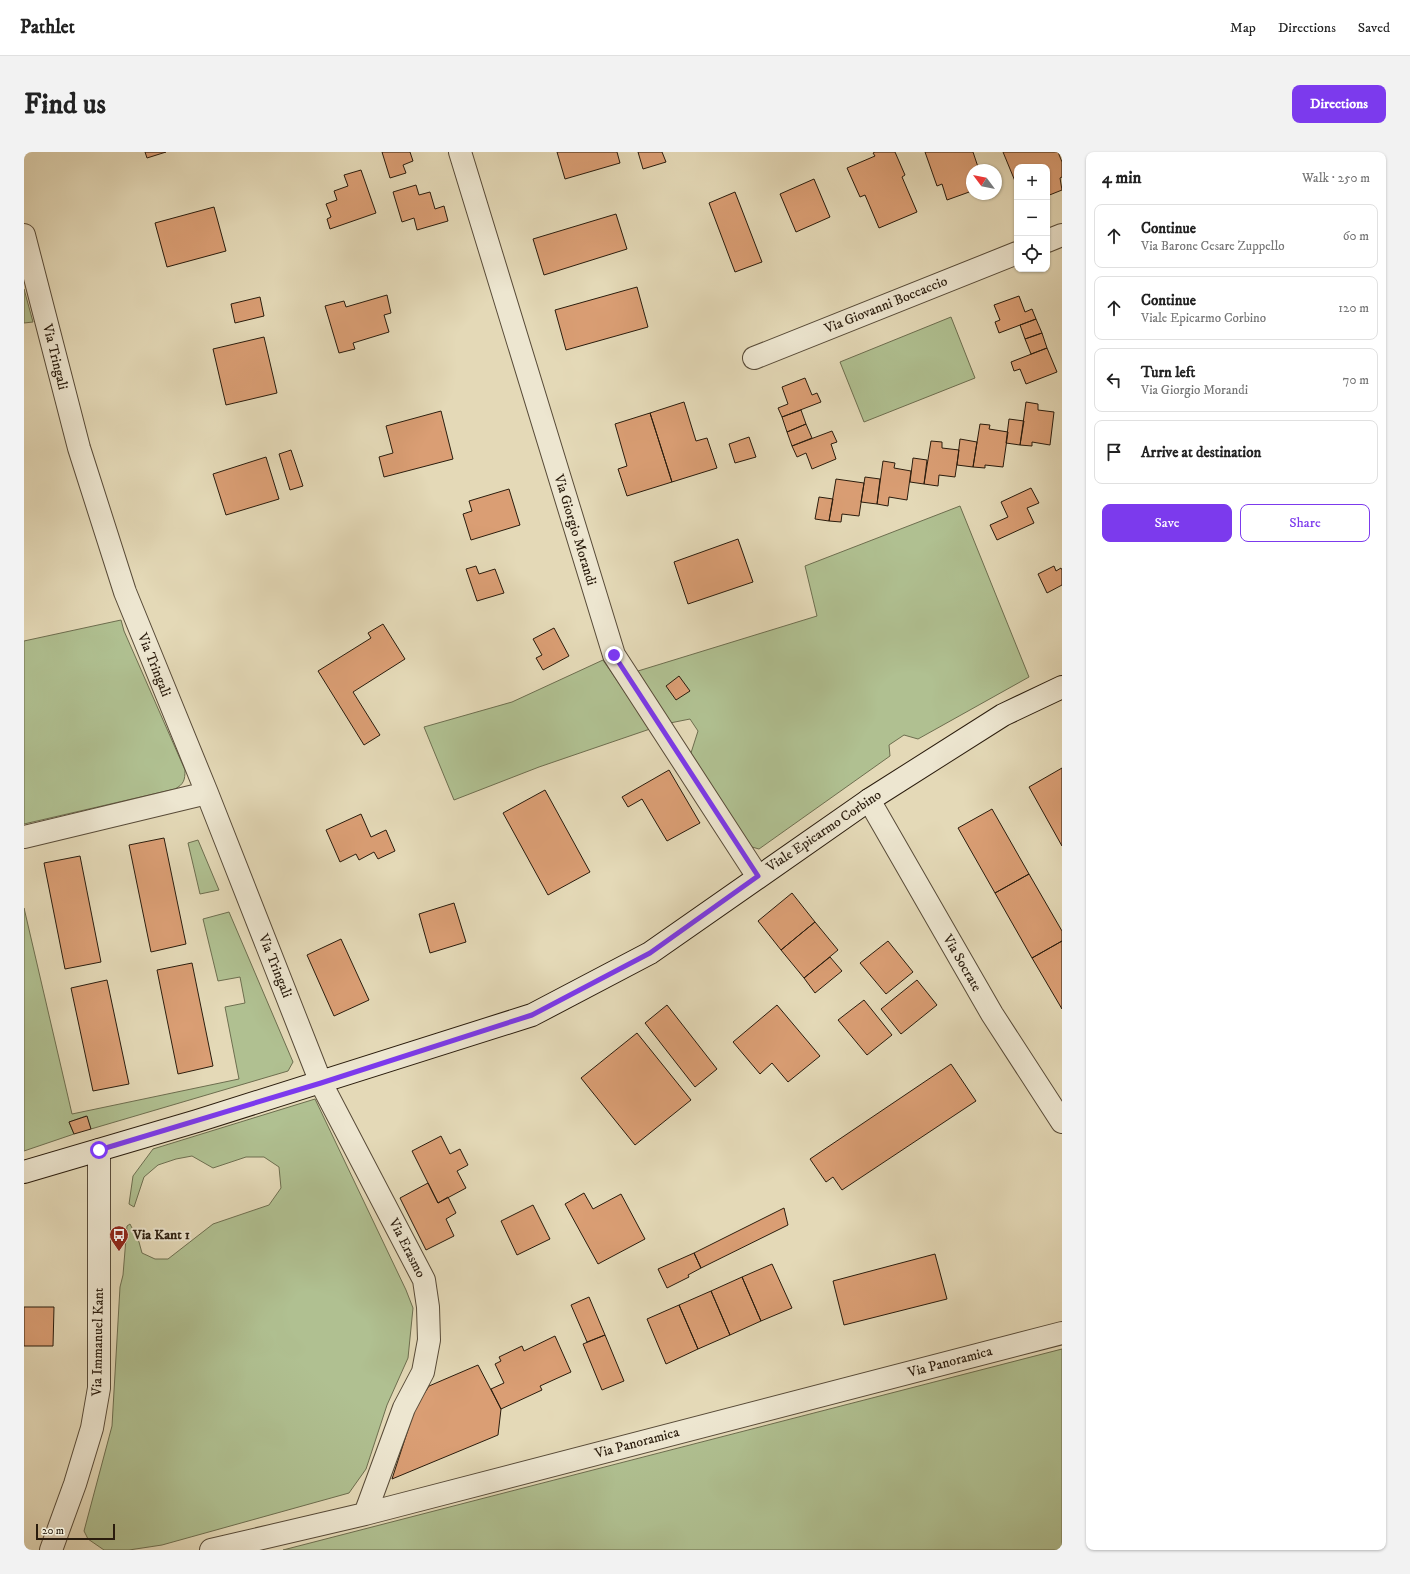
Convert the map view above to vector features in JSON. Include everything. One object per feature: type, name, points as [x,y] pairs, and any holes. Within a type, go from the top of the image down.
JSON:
[{"type":"street","name":"Via Giorgio Morandi","points":[[460,152],[614,655],[758,876]]},
{"type":"street","name":"Via Tringali","points":[[24,235],[79,448],[125,592],[207,793],[321,1083]]},
{"type":"street","points":[[1050,240],[1062,235]]},
{"type":"street","name":"Via Giovanni Boccaccio","points":[[754,358],[1014,254]]},
{"type":"street","name":"Viale Epicarmo Corbino","points":[[24,1172],[321,1083],[532,1015],[650,953],[758,876],[869,800],[1003,715],[1062,687]]},
{"type":"street","points":[[24,837],[207,793]]},
{"type":"street","name":"Via Socrate","points":[[869,800],[992,1014],[1062,1122]]},
{"type":"street","name":"Via Erasmo","points":[[321,1083],[424,1280],[428,1307],[429,1340],[423,1372],[404,1408],[365,1514]]},
{"type":"street","name":"Via Immanuel Kant","points":[[51,1550],[75,1484],[92,1428],[99,1388],[99,1150]]},
{"type":"street","name":"Via Panoramica","points":[[210,1550],[365,1514],[1062,1333]]},
{"type":"green space","points":[[24,289],[33,322],[24,323]]},
{"type":"green space","points":[[951,317],[975,378],[864,422],[840,362]]},
{"type":"green space","points":[[960,506],[1029,677],[918,739],[904,735],[889,745],[890,756],[759,849],[752,847],[690,756],[698,731],[690,719],[670,723],[638,671],[817,616],[805,566]]},
{"type":"green space","points":[[121,620],[124,631],[185,770],[183,781],[175,789],[24,824],[24,641]]},
{"type":"green space","points":[[603,660],[650,729],[539,767],[454,800],[424,727],[512,702]]},
{"type":"green space","points":[[198,840],[219,890],[200,894],[188,843]]},
{"type":"green space","points":[[24,908],[72,1114],[239,1079],[225,1007],[245,1003],[240,977],[218,981],[203,919],[229,912],[293,1062],[288,1071],[91,1129],[86,1116],[69,1122],[74,1134],[24,1151]]},
{"type":"green space","points":[[315,1099],[406,1290],[413,1308],[408,1358],[387,1405],[366,1469],[349,1493],[162,1545],[129,1550],[104,1550],[88,1539],[84,1531],[112,1426],[120,1287],[123,1275],[127,1226],[130,1224],[139,1242],[142,1253],[155,1259],[168,1259],[213,1224],[269,1205],[281,1188],[279,1167],[264,1157],[246,1157],[213,1168],[192,1156],[158,1165],[144,1177],[134,1207],[129,1204],[133,1176],[153,1149]]},
{"type":"green space","points":[[1062,1349],[1062,1550],[283,1550]]},
{"type":"building","points":[[145,152],[166,152],[147,158]]},
{"type":"building","points":[[382,152],[410,152],[413,161],[403,165],[406,173],[390,178]]},
{"type":"building","points":[[557,152],[617,152],[620,163],[565,179]]},
{"type":"building","points":[[638,152],[662,152],[666,162],[643,169]]},
{"type":"building","points":[[895,152],[905,175],[902,177],[917,212],[879,228],[865,195],[860,197],[847,168],[875,156],[873,153]]},
{"type":"building","points":[[925,152],[973,152],[977,164],[966,164],[966,193],[947,200],[942,184],[937,186]]},
{"type":"building","points":[[1003,152],[1058,152],[1062,162],[1062,177],[1060,178],[1062,190],[1050,195],[1050,164],[1014,164],[1014,179]]},
{"type":"building","points":[[361,170],[376,213],[330,229],[327,219],[331,217],[326,204],[337,200],[334,191],[348,186],[344,175]]},
{"type":"building","points":[[814,179],[830,217],[796,232],[780,194]]},
{"type":"building","points":[[416,185],[419,195],[430,192],[435,209],[444,206],[448,221],[417,230],[414,218],[402,222],[393,192]]},
{"type":"building","points":[[735,192],[762,262],[735,272],[709,203]]},
{"type":"building","points":[[214,207],[226,251],[167,267],[155,223]]},
{"type":"building","points":[[616,214],[627,249],[544,275],[533,239]]},
{"type":"building","points":[[637,287],[648,327],[566,350],[555,310]]},
{"type":"building","points":[[387,295],[391,313],[384,315],[389,332],[353,343],[355,349],[339,353],[325,306],[344,301],[346,307]]},
{"type":"building","points":[[1019,296],[1025,312],[1032,309],[1036,319],[999,333],[995,322],[1000,320],[994,305]]},
{"type":"building","points":[[260,297],[264,316],[235,323],[231,304]]},
{"type":"building","points":[[1036,319],[1042,333],[1025,339],[1020,325]]},
{"type":"building","points":[[1042,333],[1047,348],[1031,354],[1025,339]]},
{"type":"building","points":[[264,337],[277,393],[226,405],[213,349]]},
{"type":"building","points":[[1047,348],[1057,372],[1026,384],[1020,369],[1014,371],[1011,362]]},
{"type":"building","points":[[805,378],[812,395],[817,393],[821,402],[782,417],[778,408],[788,404],[782,387]]},
{"type":"building","points":[[684,402],[696,441],[707,438],[717,468],[672,482],[650,413]]},
{"type":"building","points":[[1026,402],[1038,404],[1038,410],[1054,412],[1050,445],[1032,442],[1032,446],[1020,445]]},
{"type":"building","points":[[801,410],[806,424],[787,432],[782,417]]},
{"type":"building","points":[[441,411],[453,459],[384,477],[379,457],[393,453],[386,426]]},
{"type":"building","points":[[650,413],[672,482],[627,496],[618,469],[627,466],[615,424]]},
{"type":"building","points":[[1009,419],[1024,421],[1020,445],[1006,443]]},
{"type":"building","points":[[806,424],[812,438],[792,446],[787,432]]},
{"type":"building","points":[[980,424],[990,425],[989,429],[1008,432],[1003,467],[985,465],[985,468],[973,467]]},
{"type":"building","points":[[832,431],[837,442],[831,444],[836,459],[812,469],[806,453],[797,457],[792,446]]},
{"type":"building","points":[[749,437],[756,457],[735,463],[729,444]]},
{"type":"building","points":[[960,439],[977,442],[973,467],[957,465]]},
{"type":"building","points":[[931,441],[942,442],[942,448],[959,450],[955,477],[939,475],[938,486],[924,484]]},
{"type":"building","points":[[291,450],[303,486],[290,490],[279,454]]},
{"type":"building","points":[[266,457],[279,499],[226,515],[213,474]]},
{"type":"building","points":[[913,458],[927,460],[924,484],[910,482]]},
{"type":"building","points":[[883,461],[895,463],[894,468],[911,471],[907,500],[889,497],[888,506],[877,504]]},
{"type":"building","points":[[865,477],[880,479],[877,504],[861,502]]},
{"type":"building","points":[[836,479],[864,483],[859,516],[842,514],[841,522],[829,521]]},
{"type":"building","points":[[1031,488],[1039,503],[1027,508],[1034,523],[997,540],[990,525],[1008,517],[1001,502]]},
{"type":"building","points":[[509,489],[520,525],[471,540],[463,514],[472,511],[469,501]]},
{"type":"building","points":[[819,497],[833,499],[829,521],[815,519]]},
{"type":"building","points":[[738,539],[753,582],[688,604],[674,562]]},
{"type":"building","points":[[476,566],[479,574],[495,569],[504,593],[477,601],[466,569]]},
{"type":"building","points":[[1054,566],[1056,571],[1061,568],[1062,570],[1062,585],[1047,593],[1038,574]]},
{"type":"building","points":[[383,624],[405,659],[353,692],[380,735],[364,745],[318,671],[371,638],[368,633]]},
{"type":"building","points":[[554,628],[569,656],[543,670],[536,658],[542,655],[533,639]]},
{"type":"building","points":[[679,676],[690,691],[676,700],[666,686]]},
{"type":"building","points":[[1062,768],[1062,846],[1029,787]]},
{"type":"building","points":[[669,770],[700,823],[667,841],[642,799],[628,807],[622,797]]},
{"type":"building","points":[[545,790],[590,872],[548,895],[503,813]]},
{"type":"building","points":[[992,809],[1029,874],[995,893],[958,828]]},
{"type":"building","points":[[361,814],[371,837],[386,830],[395,851],[378,859],[374,852],[359,860],[356,854],[340,862],[326,830]]},
{"type":"building","points":[[164,838],[186,944],[151,952],[129,845]]},
{"type":"building","points":[[80,856],[101,962],[65,969],[44,863]]},
{"type":"building","points":[[1029,874],[1062,931],[1062,941],[1032,958],[995,893]]},
{"type":"building","points":[[792,893],[815,922],[781,950],[758,921]]},
{"type":"building","points":[[454,903],[466,942],[430,953],[419,914]]},
{"type":"building","points":[[815,922],[838,950],[804,978],[781,950]]},
{"type":"building","points":[[341,939],[369,1000],[334,1016],[307,955]]},
{"type":"building","points":[[888,941],[913,972],[886,994],[860,963]]},
{"type":"building","points":[[1062,941],[1062,1009],[1032,958]]},
{"type":"building","points":[[830,957],[842,971],[815,993],[804,978]]},
{"type":"building","points":[[192,963],[213,1066],[178,1074],[157,970]]},
{"type":"building","points":[[107,980],[129,1084],[93,1091],[71,988]]},
{"type":"building","points":[[917,980],[937,1005],[901,1034],[881,1009]]},
{"type":"building","points":[[864,1000],[892,1035],[867,1055],[838,1020]]},
{"type":"building","points":[[667,1005],[717,1069],[695,1087],[645,1023]]},
{"type":"building","points":[[777,1005],[820,1056],[788,1082],[772,1063],[760,1074],[733,1042]]},
{"type":"building","points":[[637,1033],[691,1100],[635,1145],[581,1078]]},
{"type":"building","points":[[951,1064],[976,1101],[842,1190],[833,1177],[826,1182],[810,1159]]},
{"type":"building","points":[[87,1116],[91,1129],[74,1134],[69,1122]]},
{"type":"building","points":[[441,1136],[450,1154],[460,1149],[468,1165],[457,1171],[466,1188],[438,1203],[412,1151]]},
{"type":"building","points":[[428,1183],[438,1203],[448,1197],[456,1213],[446,1219],[454,1236],[426,1250],[400,1198]]},
{"type":"building","points":[[584,1193],[593,1209],[621,1194],[645,1239],[598,1264],[565,1204]]},
{"type":"building","points":[[533,1205],[550,1239],[517,1255],[501,1221]]},
{"type":"building","points":[[784,1208],[788,1225],[701,1268],[694,1253]]},
{"type":"building","points":[[694,1253],[701,1268],[688,1275],[689,1277],[667,1288],[658,1269]]},
{"type":"building","points":[[935,1254],[947,1299],[844,1325],[833,1281]]},
{"type":"building","points":[[772,1264],[792,1308],[761,1321],[742,1277]]},
{"type":"building","points":[[742,1277],[761,1321],[730,1335],[711,1291]]},
{"type":"building","points":[[711,1291],[730,1335],[698,1349],[679,1305]]},
{"type":"building","points":[[589,1297],[605,1335],[587,1342],[571,1305]]},
{"type":"building","points":[[679,1305],[698,1349],[666,1364],[647,1319]]},
{"type":"building","points":[[24,1307],[54,1307],[53,1346],[24,1346]]},
{"type":"building","points":[[605,1335],[624,1381],[602,1390],[583,1344]]},
{"type":"building","points":[[555,1336],[571,1372],[540,1386],[542,1390],[501,1409],[491,1389],[504,1383],[495,1364],[501,1361],[499,1357],[522,1346],[524,1351]]},
{"type":"building","points":[[478,1365],[501,1409],[498,1435],[392,1479],[415,1408],[429,1386]]},
{"type":"place","name":"Via Kant 1","points":[[119,1252]]},
{"type":"route","points":[[99,1150],[321,1083],[532,1015],[650,953],[758,876],[614,655]]}]
